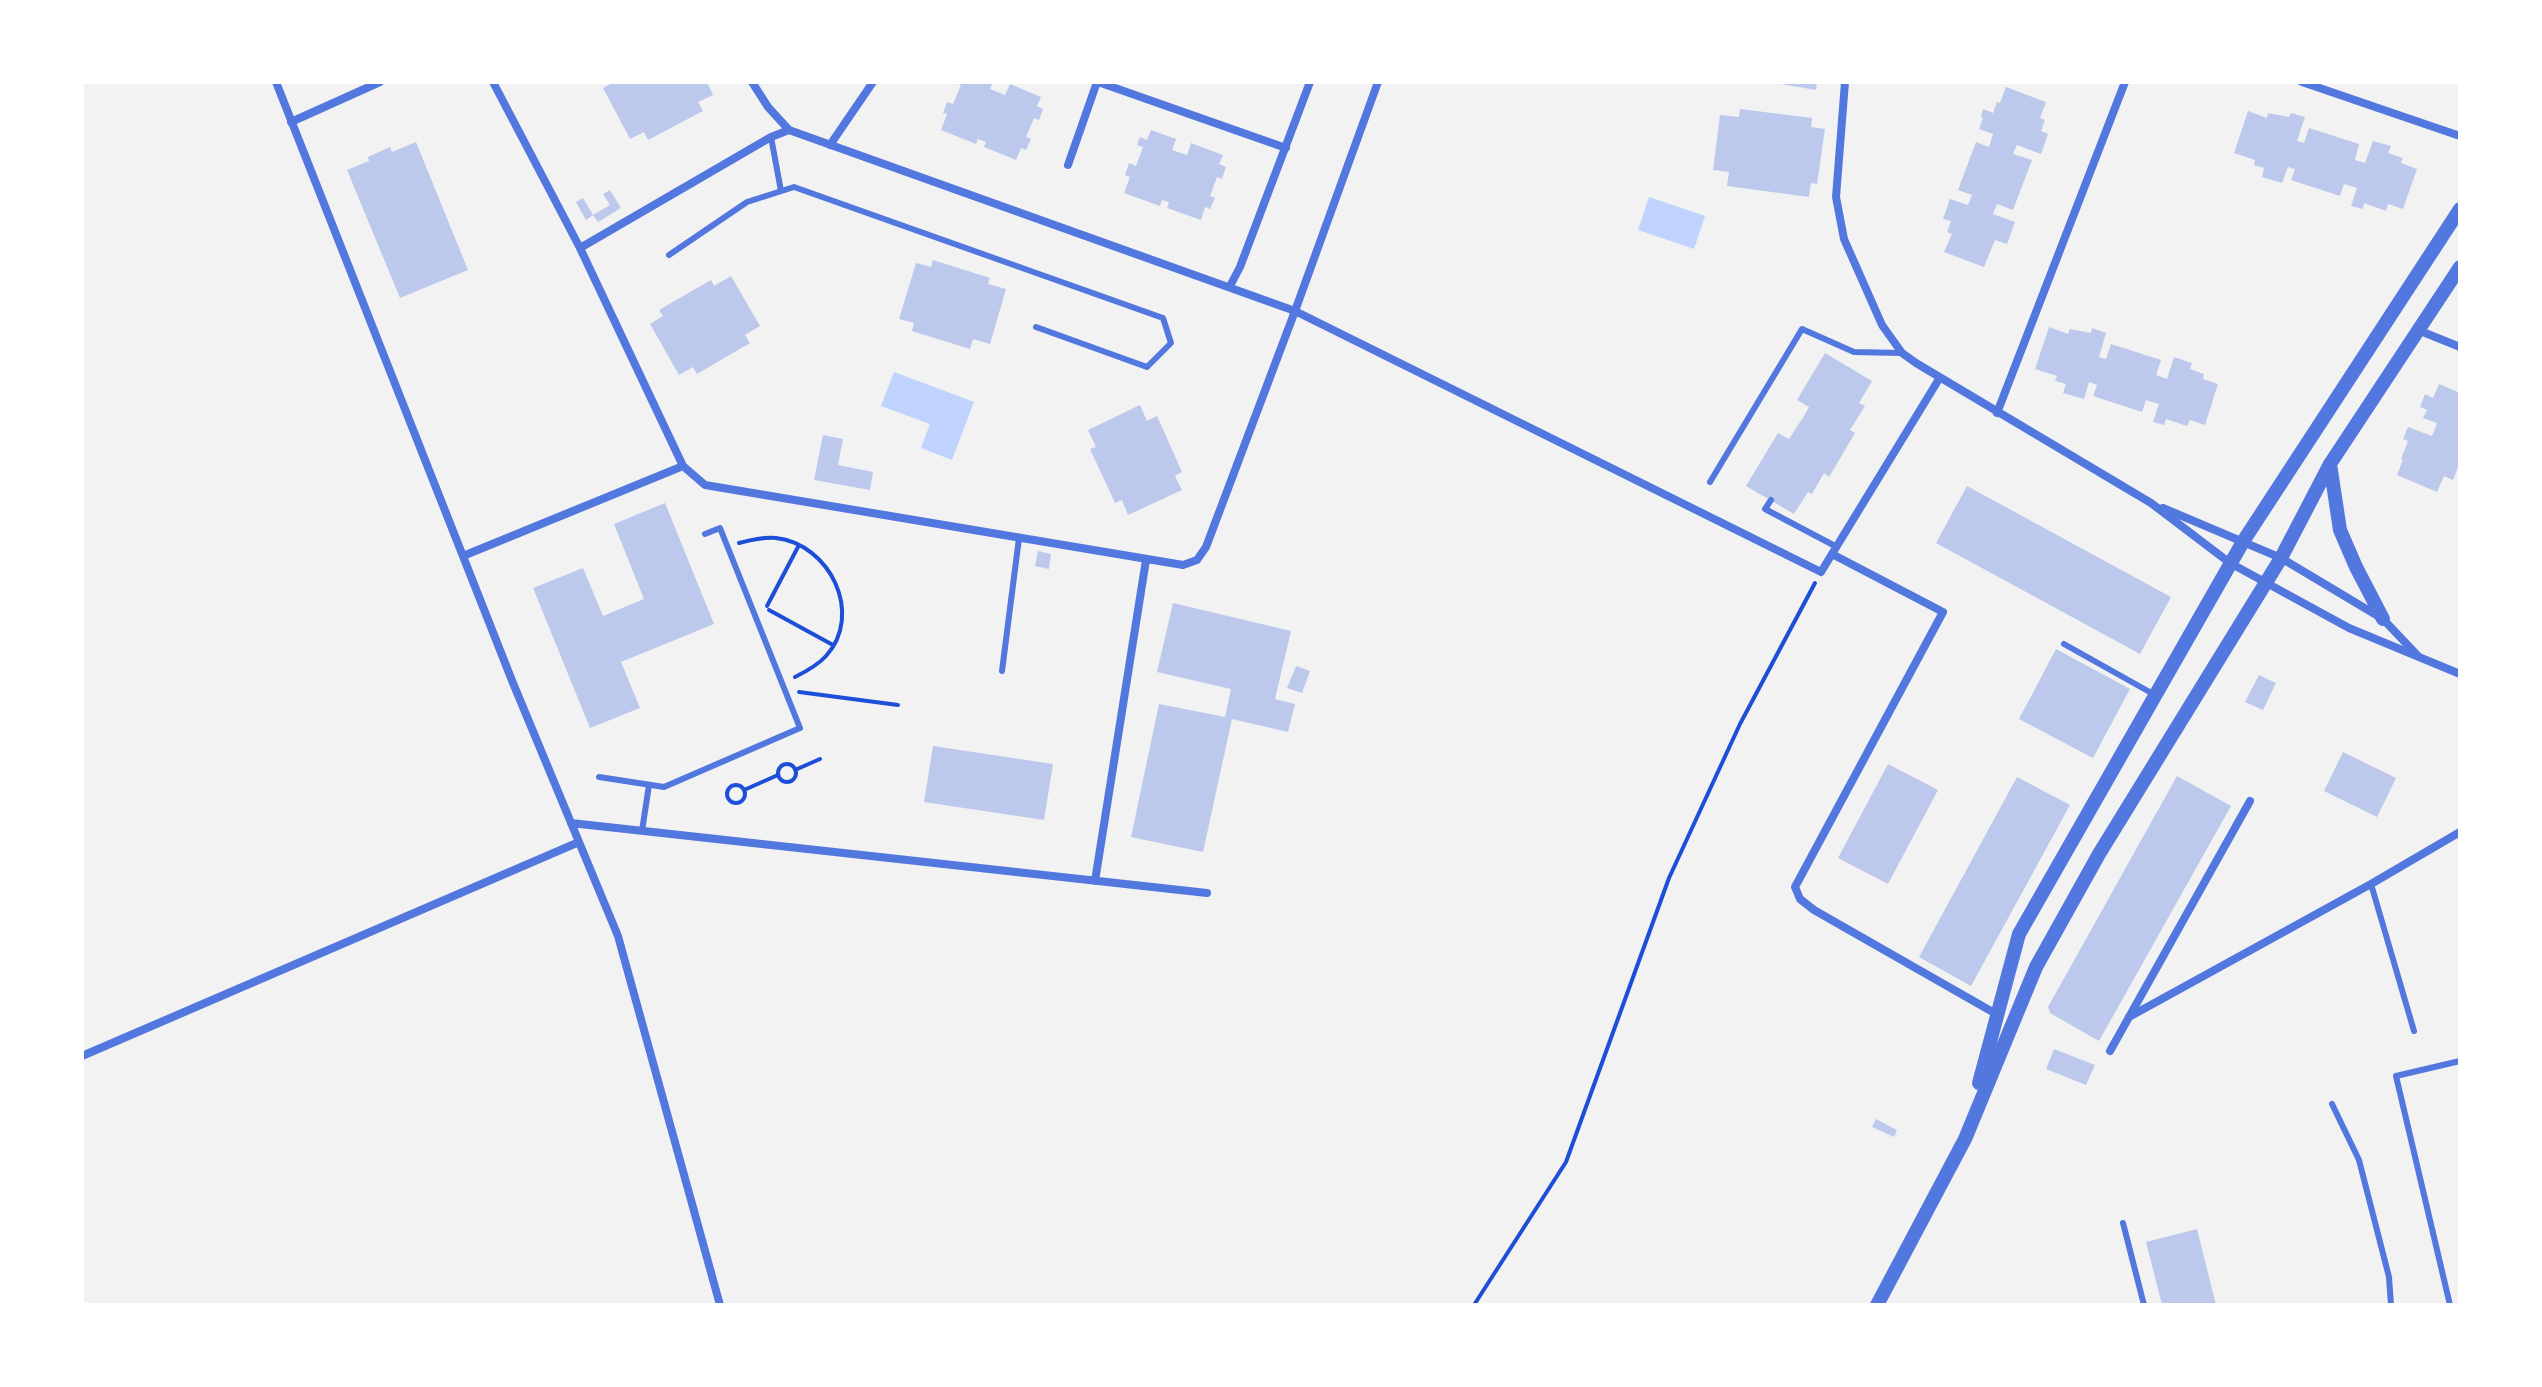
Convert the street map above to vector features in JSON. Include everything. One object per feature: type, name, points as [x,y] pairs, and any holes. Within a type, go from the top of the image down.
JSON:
[{"type":"street","points":[[276,82],[463,556],[618,936],[720,1305]]},
{"type":"street","points":[[291,122],[380,82]]},
{"type":"street","points":[[493,82],[580,248],[683,466],[705,485],[1183,565],[1197,560],[1206,547],[1378,82]]},
{"type":"street","points":[[752,82],[768,107],[789,130],[1295,311],[1821,572],[1939,379]]},
{"type":"street","points":[[830,145],[873,82]]},
{"type":"street","points":[[1068,165],[1097,82],[1286,148]]},
{"type":"street","points":[[1230,286],[1310,82]]},
{"type":"street","points":[[1845,82],[1837,215],[1844,239],[1882,325],[1902,353],[1939,379],[2151,503],[2230,563],[2349,628],[2460,674]]},
{"type":"street","points":[[1997,413],[2125,82]]},
{"type":"street","points":[[2302,82],[2460,136]]},
{"type":"street","points":[[580,248],[771,137],[789,130]]},
{"type":"street","points":[[1965,1139],[2019,934],[2230,563],[2460,209]]},
{"type":"street","points":[[1877,1305],[1965,1139],[2036,967],[2099,854],[2281,558],[2330,464],[2460,267]]},
{"type":"street","points":[[2418,330],[2460,347]]},
{"type":"street","points":[[2330,464],[2340,530],[2356,567],[2383,619],[2420,659]]},
{"type":"street","points":[[463,556],[683,466]]},
{"type":"street","points":[[2151,503],[2281,558],[2383,619]]},
{"type":"street","points":[[1834,550],[1943,612],[1795,887],[1800,899],[1814,910],[1998,1015]]},
{"type":"street","points":[[1095,881],[1146,560]]},
{"type":"street","points":[[2110,1051],[2250,801]]},
{"type":"street","points":[[571,823],[1207,893]]},
{"type":"street","points":[[2129,1017],[2460,832]]},
{"type":"street","points":[[82,1056],[579,842]]},
{"type":"lane","points":[[771,137],[781,191]]},
{"type":"lane","points":[[669,255],[747,202],[794,187],[1163,318],[1171,343],[1147,367],[1036,327]]},
{"type":"lane","points":[[1710,482],[1802,329],[1854,352],[1902,353]]},
{"type":"lane","points":[[1771,500],[1765,509],[1834,550]]},
{"type":"lane","points":[[599,777],[664,787],[800,728],[720,528],[705,534]]},
{"type":"lane","points":[[1002,671],[1019,538]]},
{"type":"lane","points":[[2064,644],[2155,695]]},
{"type":"lane","points":[[642,831],[649,785]]},
{"type":"lane","points":[[2371,884],[2414,1031]]},
{"type":"lane","points":[[2450,1305],[2396,1076],[2460,1061]]},
{"type":"lane","points":[[2332,1104],[2359,1160],[2389,1277],[2391,1305]]},
{"type":"lane","points":[[2123,1223],[2144,1305]]},
{"type":"path","points":[[728,548],[763,538],[779,538],[815,555],[835,579],[841,626],[833,645],[825,658],[783,687]]},
{"type":"path","points":[[766,608],[799,545]]},
{"type":"path","points":[[1474,1305],[1566,1162],[1669,878],[1740,724],[1821,572]]},
{"type":"path","points":[[748,598],[833,645]]},
{"type":"path","points":[[783,687],[898,705]]},
{"type":"path","points":[[795,770],[820,759]]},
{"type":"path","points":[[784,765],[790,765],[795,770],[794,779],[788,782],[782,781],[778,775],[784,765]]},
{"type":"path","points":[[744,790],[778,775]]},
{"type":"path","points":[[734,786],[744,790],[745,796],[741,801],[732,801],[728,796],[734,786]]},
{"type":"water","points":[[1649,197],[1705,216],[1694,249],[1638,230]]},
{"type":"water","points":[[894,372],[974,402],[952,460],[921,448],[930,424],[881,406]]},
{"type":"building","points":[[614,82],[707,82],[713,95],[698,102],[703,111],[648,140],[644,132],[630,139],[603,88]]},
{"type":"building","points":[[953,82],[993,82],[990,89],[1005,95],[1010,84],[1041,97],[1037,106],[1043,109],[1039,120],[1034,118],[1026,137],[1031,139],[1026,150],[1021,148],[1016,160],[984,147],[986,142],[978,139],[976,144],[941,130],[947,114],[943,113],[947,102],[953,104],[961,85]]},
{"type":"building","points":[[1769,82],[1817,82],[1816,90]]},
{"type":"building","points":[[2006,87],[2046,102],[2040,118],[2045,120],[2041,131],[2048,134],[2041,154],[2017,145],[2013,154],[2032,160],[2013,210],[1997,204],[1993,214],[2015,222],[2007,244],[1995,240],[1984,267],[1944,252],[1952,234],[1947,232],[1951,221],[1943,219],[1950,199],[1968,205],[1972,195],[1958,190],[1976,142],[1989,147],[1993,134],[1979,129],[1983,109],[1993,113]]},
{"type":"building","points":[[1740,109],[1812,118],[1811,127],[1825,129],[1817,184],[1811,183],[1809,197],[1727,186],[1729,172],[1713,170],[1720,115],[1739,117]]},
{"type":"building","points":[[2248,111],[2267,118],[2268,113],[2289,117],[2291,113],[2305,117],[2297,141],[2304,143],[2309,128],[2359,144],[2355,160],[2365,163],[2373,141],[2391,146],[2388,153],[2403,158],[2401,163],[2417,169],[2403,209],[2388,204],[2386,211],[2364,203],[2363,209],[2351,206],[2357,188],[2344,184],[2340,196],[2291,180],[2295,169],[2288,167],[2282,183],[2262,177],[2264,168],[2254,165],[2255,160],[2234,153]]},
{"type":"building","points":[[1151,130],[1176,139],[1172,150],[1187,155],[1191,143],[1223,155],[1219,164],[1226,167],[1222,179],[1217,177],[1210,196],[1215,198],[1210,209],[1205,207],[1201,220],[1167,208],[1169,202],[1162,200],[1160,206],[1124,193],[1130,177],[1125,175],[1129,163],[1136,166],[1143,147],[1137,145],[1140,137],[1147,140]]},
{"type":"building","points":[[416,142],[468,270],[400,298],[347,170],[369,161],[368,157],[390,147],[392,152]]},
{"type":"building","points":[[610,190],[621,208],[598,222],[593,215],[610,205],[603,194]]},
{"type":"building","points":[[583,198],[593,215],[586,220],[576,202]]},
{"type":"building","points":[[933,260],[990,278],[988,284],[1006,289],[990,344],[973,339],[970,349],[912,331],[914,323],[899,319],[916,263],[931,267]]},
{"type":"building","points":[[731,276],[760,326],[745,335],[750,343],[697,374],[693,367],[679,375],[650,324],[663,316],[659,310],[711,280],[714,286]]},
{"type":"building","points":[[2049,327],[2068,334],[2070,329],[2091,333],[2092,328],[2106,333],[2099,357],[2106,359],[2111,344],[2161,360],[2156,375],[2167,379],[2174,357],[2192,363],[2190,369],[2204,374],[2203,379],[2218,384],[2205,425],[2190,420],[2187,426],[2166,419],[2164,425],[2153,422],[2159,404],[2146,400],[2142,412],[2093,396],[2097,385],[2089,382],[2084,399],[2063,393],[2066,384],[2055,381],[2057,376],[2035,369]]},
{"type":"building","points":[[1825,353],[1872,381],[1859,403],[1865,406],[1850,430],[1855,433],[1829,477],[1824,473],[1812,494],[1808,492],[1794,514],[1746,486],[1778,433],[1789,439],[1804,416],[1809,407],[1797,400]]},
{"type":"building","points":[[2439,384],[2460,393],[2460,462],[2453,480],[2444,476],[2437,492],[2397,475],[2408,441],[2403,439],[2408,427],[2432,436],[2437,423],[2423,418],[2427,410],[2420,407],[2425,394],[2433,398]]},
{"type":"building","points":[[1140,405],[1147,421],[1157,416],[1182,472],[1175,476],[1182,490],[1128,515],[1122,500],[1115,503],[1090,449],[1096,447],[1088,430]]},
{"type":"building","points":[[823,435],[843,439],[838,465],[873,472],[870,490],[814,480]]},
{"type":"building","points":[[1967,486],[2171,597],[2140,654],[1936,543]]},
{"type":"building","points":[[665,503],[714,624],[621,662],[640,708],[590,728],[533,588],[583,568],[603,616],[644,599],[614,524]]},
{"type":"building","points":[[1038,551],[1051,554],[1049,569],[1035,566]]},
{"type":"building","points":[[1173,603],[1291,631],[1275,699],[1295,704],[1288,732],[1232,719],[1203,852],[1131,837],[1159,704],[1225,717],[1231,689],[1157,672]]},
{"type":"building","points":[[2056,649],[2130,689],[2093,758],[2019,719]]},
{"type":"building","points":[[1296,666],[1310,671],[1302,693],[1287,688]]},
{"type":"building","points":[[2259,675],[2276,683],[2263,710],[2245,702]]},
{"type":"building","points":[[933,746],[1053,764],[1044,820],[924,802]]},
{"type":"building","points":[[2343,752],[2396,778],[2377,817],[2324,791]]},
{"type":"building","points":[[1888,764],[1938,790],[1888,884],[1838,858]]},
{"type":"building","points":[[2177,776],[2231,806],[2099,1041],[2050,1013],[2048,1007]]},
{"type":"building","points":[[2017,777],[2070,805],[1971,986],[1919,957]]},
{"type":"building","points":[[2054,1049],[2095,1065],[2086,1085],[2046,1069]]},
{"type":"building","points":[[1876,1119],[1897,1130],[1894,1137],[1872,1127]]},
{"type":"building","points":[[2197,1229],[2216,1305],[2162,1305],[2146,1242]]}]
